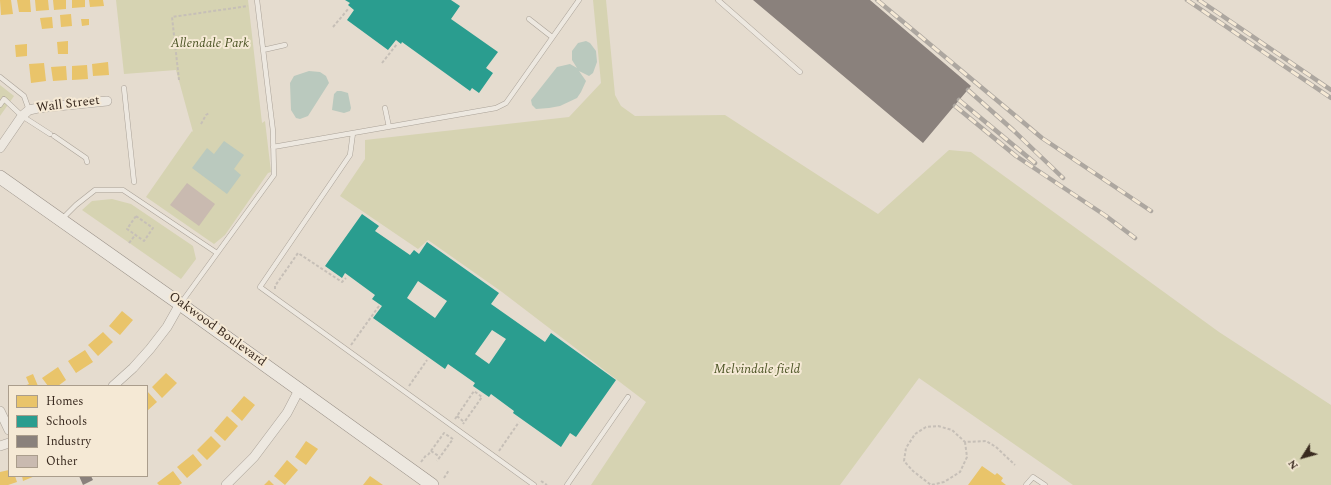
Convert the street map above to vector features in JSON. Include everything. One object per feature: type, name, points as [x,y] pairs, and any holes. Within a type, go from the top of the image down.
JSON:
[{"type":"main road","name":"Oakwood Boulevard","points":[[0,177],[180,304],[426,483]]},
{"type":"street","name":"Wall Street","points":[[0,148],[26,113],[38,108],[107,101]]},
{"type":"street","points":[[114,385],[133,368],[150,349],[167,327],[180,304]]},
{"type":"street","points":[[226,485],[254,458],[287,413],[299,390]]},
{"type":"street","points":[[0,411],[8,428]]},
{"type":"lane","points":[[180,304],[274,175],[273,131],[257,0]]},
{"type":"lane","points":[[273,147],[496,108],[506,103],[579,0]]},
{"type":"lane","points":[[718,0],[800,72]]},
{"type":"lane","points":[[529,20],[552,37]]},
{"type":"lane","points":[[263,50],[285,45]]},
{"type":"lane","points":[[0,77],[24,96],[26,113]]},
{"type":"lane","points":[[124,88],[134,182]]},
{"type":"lane","points":[[0,105],[4,99],[26,113],[52,135],[86,158],[87,162]]},
{"type":"lane","points":[[385,108],[389,126]]},
{"type":"lane","points":[[353,133],[350,155],[260,288],[534,485]]},
{"type":"lane","points":[[61,220],[76,205],[95,190],[123,190],[217,253]]},
{"type":"lane","points":[[567,485],[628,397]]},
{"type":"lane","points":[[1026,485],[1033,477],[1045,485]]},
{"type":"path","points":[[179,80],[172,17],[248,6]]},
{"type":"path","points":[[334,27],[348,8]]},
{"type":"path","points":[[382,63],[397,44]]},
{"type":"path","points":[[202,124],[206,115],[209,113]]},
{"type":"path","points":[[136,216],[153,228],[144,240],[136,234],[127,229],[136,216]]},
{"type":"path","points":[[130,243],[136,234]]},
{"type":"path","points":[[277,293],[275,290],[276,286],[298,253],[342,282],[346,278]]},
{"type":"path","points":[[351,346],[379,306]]},
{"type":"path","points":[[414,391],[408,387],[427,360]]},
{"type":"path","points":[[474,391],[482,397],[464,422],[462,425],[454,420],[474,391]]},
{"type":"path","points":[[505,455],[499,451],[519,422]]},
{"type":"path","points":[[965,442],[967,457],[960,472],[944,482],[931,485],[913,471],[904,461],[906,448],[915,434],[926,427],[938,426],[952,430],[965,442],[986,442],[996,447],[1015,464]]},
{"type":"path","points":[[421,462],[431,451],[444,432],[453,439],[437,461]]},
{"type":"path","points":[[431,451],[440,457]]},
{"type":"path","points":[[444,478],[449,470]]},
{"type":"path","points":[[541,481],[547,485]]},
{"type":"green space","name":"Allendale Park","points":[[116,0],[248,0],[262,123],[265,121],[271,172],[268,173],[225,235],[214,244],[146,197],[192,131],[193,132],[176,70],[124,74]]},
{"type":"green space","name":"Melvindale field","points":[[593,0],[606,0],[615,95],[621,106],[635,116],[725,115],[878,214],[949,150],[971,152],[1219,332],[1331,405],[1331,485],[1073,485],[919,378],[840,485],[591,485],[646,402],[502,292],[428,240],[418,249],[340,196],[365,159],[365,140],[569,117],[601,83]]},
{"type":"green space","points":[[0,85],[14,96],[0,116]]},
{"type":"green space","points":[[112,199],[131,204],[193,246],[196,259],[181,279],[82,210],[92,201]]},
{"type":"shaded area","points":[[586,41],[590,43],[596,51],[597,62],[593,73],[589,76],[579,71],[586,81],[577,98],[560,106],[536,109],[532,105],[531,100],[557,67],[570,64],[577,68],[572,60],[572,51],[578,43]]},
{"type":"shaded area","points":[[309,71],[320,72],[326,76],[329,83],[308,116],[300,119],[296,118],[291,110],[290,83],[294,76]]},
{"type":"shaded area","points":[[337,91],[348,93],[351,108],[350,111],[344,113],[332,110],[334,94]]},
{"type":"shaded area","points":[[224,141],[244,155],[234,169],[241,175],[227,194],[192,168],[207,148],[214,154]]},
{"type":"building: Homes","points":[[0,0],[11,0],[13,14],[1,15]]},
{"type":"building: Homes","points":[[17,0],[30,0],[31,12],[19,12]]},
{"type":"building: Homes","points":[[35,0],[48,0],[49,10],[36,11]]},
{"type":"building: Homes","points":[[53,0],[66,0],[66,9],[54,10]]},
{"type":"building: Homes","points":[[72,0],[85,0],[85,7],[72,8]]},
{"type":"building: Homes","points":[[89,0],[103,0],[104,6],[90,7]]},
{"type":"building: Homes","points":[[71,14],[72,26],[61,27],[60,15]]},
{"type":"building: Homes","points":[[52,17],[53,28],[42,29],[40,18]]},
{"type":"building: Homes","points":[[81,19],[89,19],[89,25],[82,26]]},
{"type":"building: Homes","points":[[68,41],[68,54],[58,54],[57,42]]},
{"type":"building: Homes","points":[[27,44],[27,56],[16,57],[15,45]]},
{"type":"building: Homes","points":[[108,62],[109,75],[93,76],[92,64]]},
{"type":"building: Homes","points":[[44,63],[46,81],[31,83],[29,64]]},
{"type":"building: Homes","points":[[87,65],[88,79],[72,80],[72,66]]},
{"type":"building: Homes","points":[[66,66],[67,80],[53,81],[51,67]]},
{"type":"building: Homes","points":[[122,311],[133,320],[120,335],[109,326]]},
{"type":"building: Homes","points":[[103,332],[113,342],[98,356],[88,345]]},
{"type":"building: Homes","points":[[85,350],[93,362],[76,373],[68,361]]},
{"type":"building: Homes","points":[[58,367],[66,380],[59,385],[47,385],[42,378]]},
{"type":"building: Homes","points":[[166,373],[177,383],[162,398],[152,387]]},
{"type":"building: Homes","points":[[33,374],[38,385],[26,385],[29,384],[26,377]]},
{"type":"building: Homes","points":[[148,392],[157,402],[148,410]]},
{"type":"building: Homes","points":[[244,396],[255,405],[242,421],[231,411]]},
{"type":"building: Homes","points":[[227,416],[238,426],[225,441],[214,431]]},
{"type":"building: Homes","points":[[211,436],[221,446],[207,460],[197,450]]},
{"type":"building: Homes","points":[[306,441],[318,449],[306,465],[295,457]]},
{"type":"building: Homes","points":[[193,454],[202,465],[187,478],[177,467]]},
{"type":"building: Homes","points":[[287,460],[298,470],[285,485],[274,476]]},
{"type":"building: Homes","points":[[982,466],[995,475],[997,473],[1003,478],[1001,481],[1006,485],[968,485]]},
{"type":"building: Homes","points":[[8,470],[8,477],[15,477],[17,482],[8,485],[0,485],[0,472]]},
{"type":"building: Homes","points":[[173,471],[182,483],[179,485],[159,485],[157,483]]},
{"type":"building: Homes","points":[[370,476],[383,485],[363,485]]},
{"type":"building: Homes","points":[[22,477],[33,477],[23,481]]},
{"type":"building: Homes","points":[[269,480],[274,485],[264,485]]},
{"type":"building: Schools","points":[[345,0],[451,0],[460,6],[451,19],[498,52],[486,68],[493,73],[479,93],[472,88],[470,91],[402,42],[401,44],[396,40],[388,50],[347,20],[354,10],[348,5],[350,3]]},
{"type":"building: Schools","points":[[362,214],[379,226],[375,231],[410,255],[414,250],[419,254],[427,242],[499,293],[491,304],[545,342],[551,333],[616,380],[576,437],[570,433],[561,447],[513,413],[514,411],[491,394],[489,397],[473,386],[475,383],[448,364],[445,369],[373,318],[382,306],[372,299],[375,295],[345,273],[342,278],[325,266]],"holes":[[[418,281],[447,301],[435,318],[407,298]],[[492,330],[506,339],[489,364],[475,354]]]},
{"type":"building: Industry","points":[[753,0],[870,0],[971,86],[923,143]]},
{"type":"building: Industry","points":[[79,477],[92,477],[93,480],[83,485]]},
{"type":"building: Other","points":[[187,183],[215,204],[199,226],[170,205]]},
{"type":"railway","points":[[877,0],[1042,138],[1151,211]]},
{"type":"railway","points":[[1187,0],[1331,98]]},
{"type":"railway","points":[[1199,0],[1331,90]]},
{"type":"railway","points":[[968,90],[1013,130],[1063,178]]},
{"type":"railway","points":[[959,100],[1035,163]]},
{"type":"railway","points":[[955,106],[1016,156],[1106,216],[1135,238]]}]
